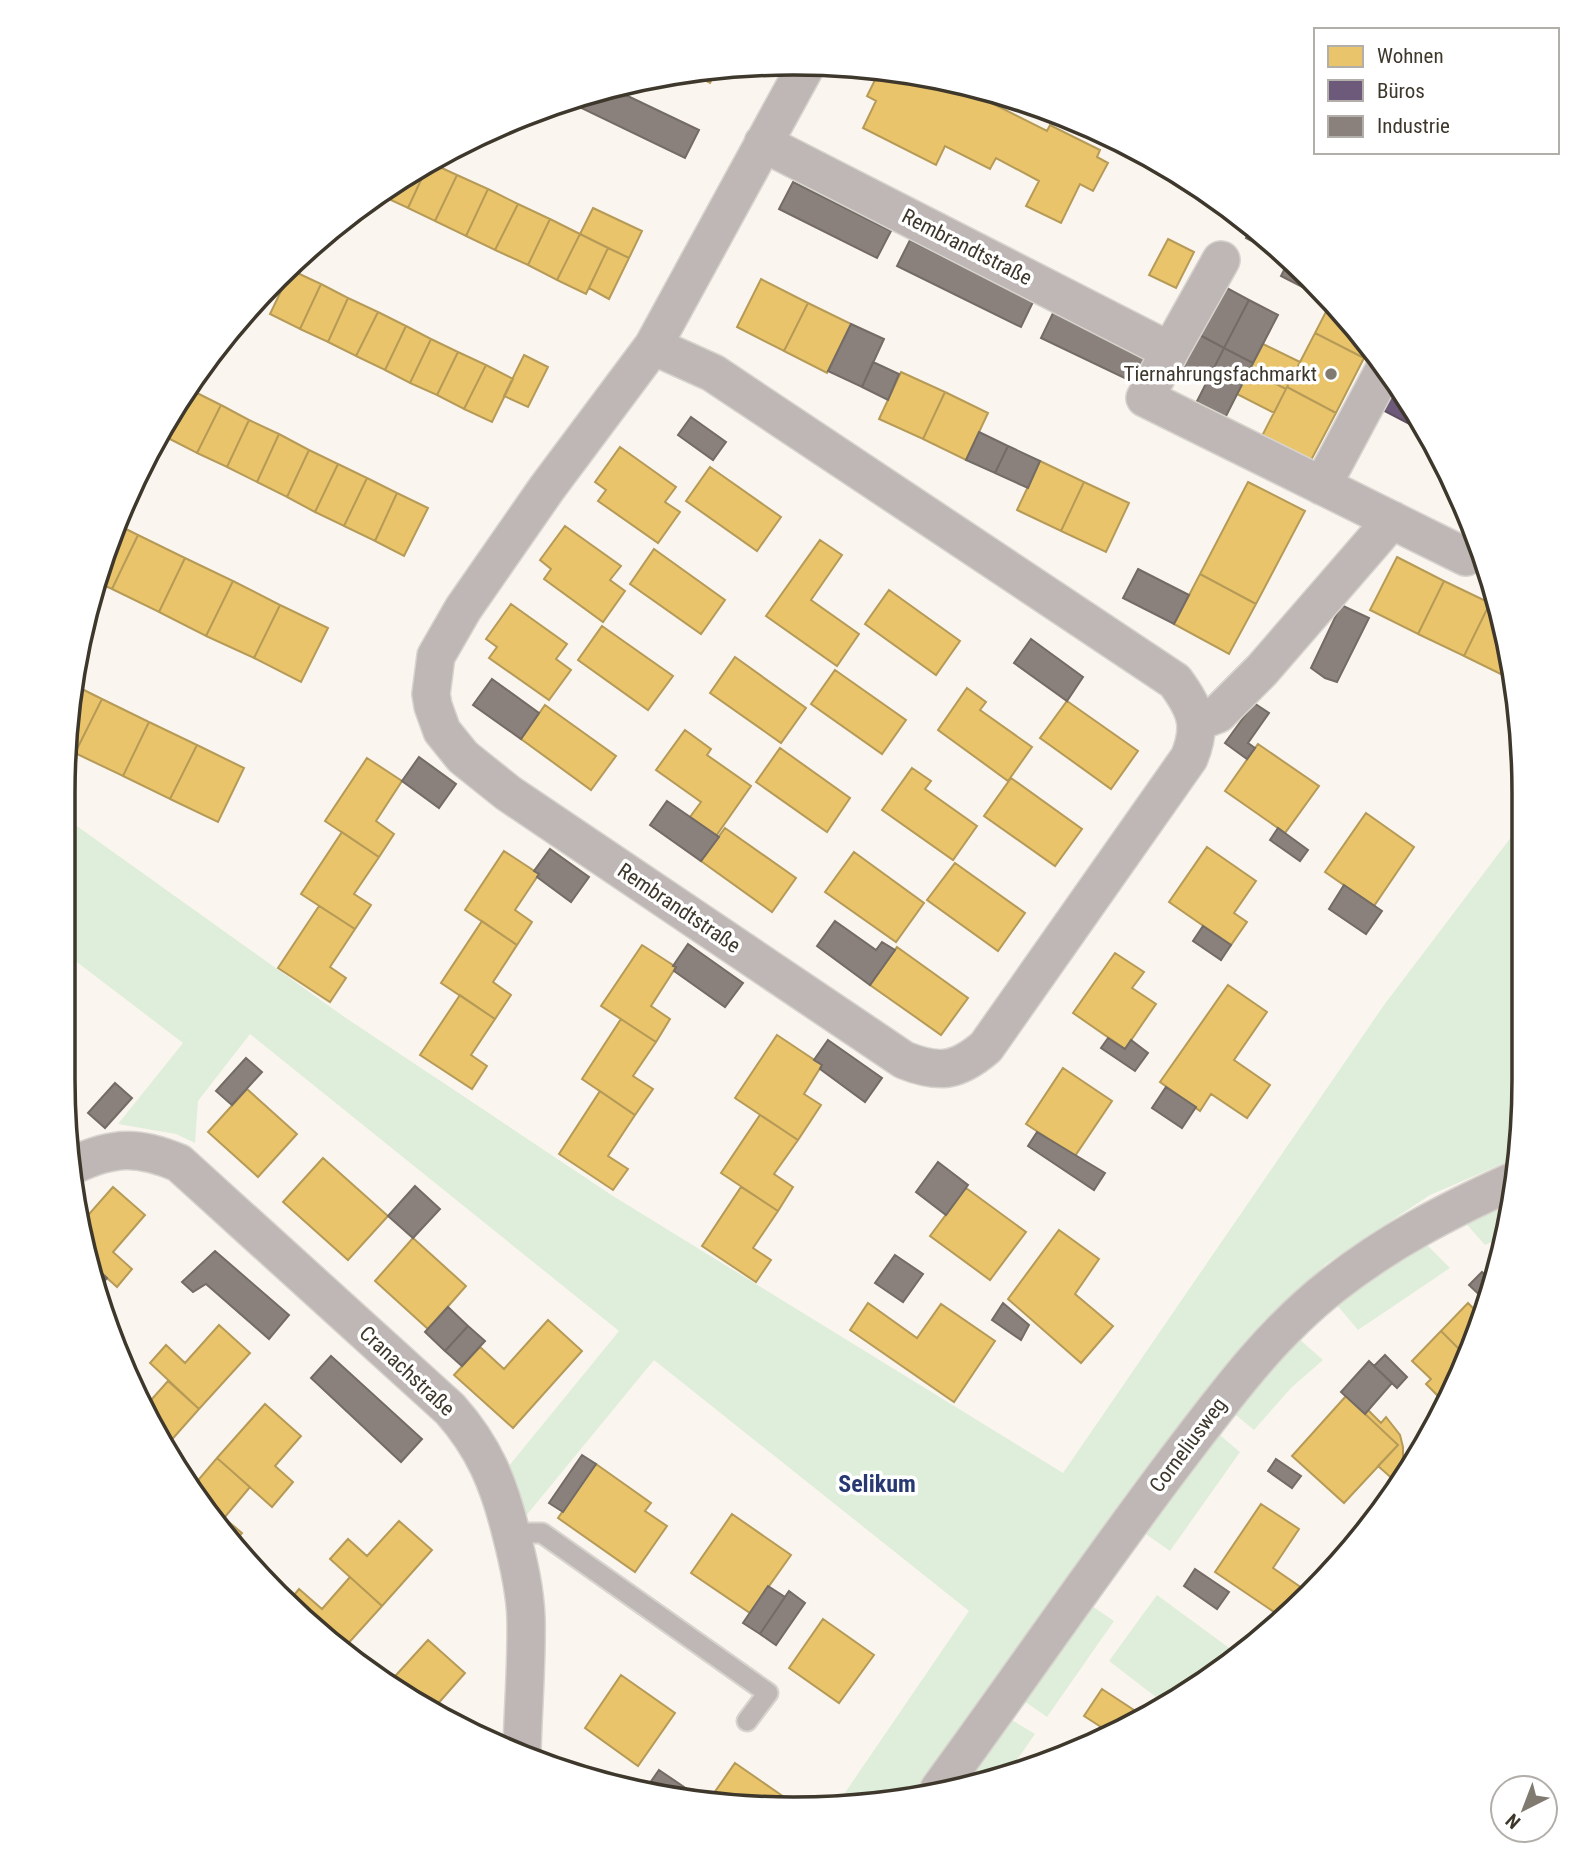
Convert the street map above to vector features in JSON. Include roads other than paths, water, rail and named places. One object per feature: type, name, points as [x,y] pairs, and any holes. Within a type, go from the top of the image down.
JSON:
[{"type":"street","name":"Rembrandtstraße","points":[[801,75],[653,346],[547,488],[463,609],[436,656],[432,694],[433,706],[442,731],[463,757],[508,793],[904,1060],[927,1070],[950,1069],[969,1062],[986,1048],[1175,780],[1196,741],[1197,722]]},
{"type":"street","name":"Rembrandtstraße","points":[[763,143],[1170,351]]},
{"type":"street","points":[[1221,260],[1145,398],[1466,557]]},
{"type":"street","points":[[653,346],[713,373],[1175,681],[1189,699],[1197,722],[1218,714],[1262,670],[1392,520]]},
{"type":"street","points":[[1322,486],[1379,378]]},
{"type":"street","name":"Cranachstraße","points":[[80,1163],[114,1151],[129,1149],[145,1150],[179,1163],[450,1409],[474,1438],[503,1499],[518,1559],[526,1616],[522,1743]]},
{"type":"street","name":"Corneliusweg","points":[[945,1780],[1140,1508],[1241,1376],[1286,1326],[1332,1286],[1384,1247],[1445,1211],[1504,1185]]},
{"type":"lane","points":[[511,1532],[542,1533],[768,1693],[747,1721]]},
{"type":"place","name":"Tiernahrungsfachmarkt","points":[[1331,374]]},
{"type":"district","name":"Selikum","points":[[877,1484]]}]
